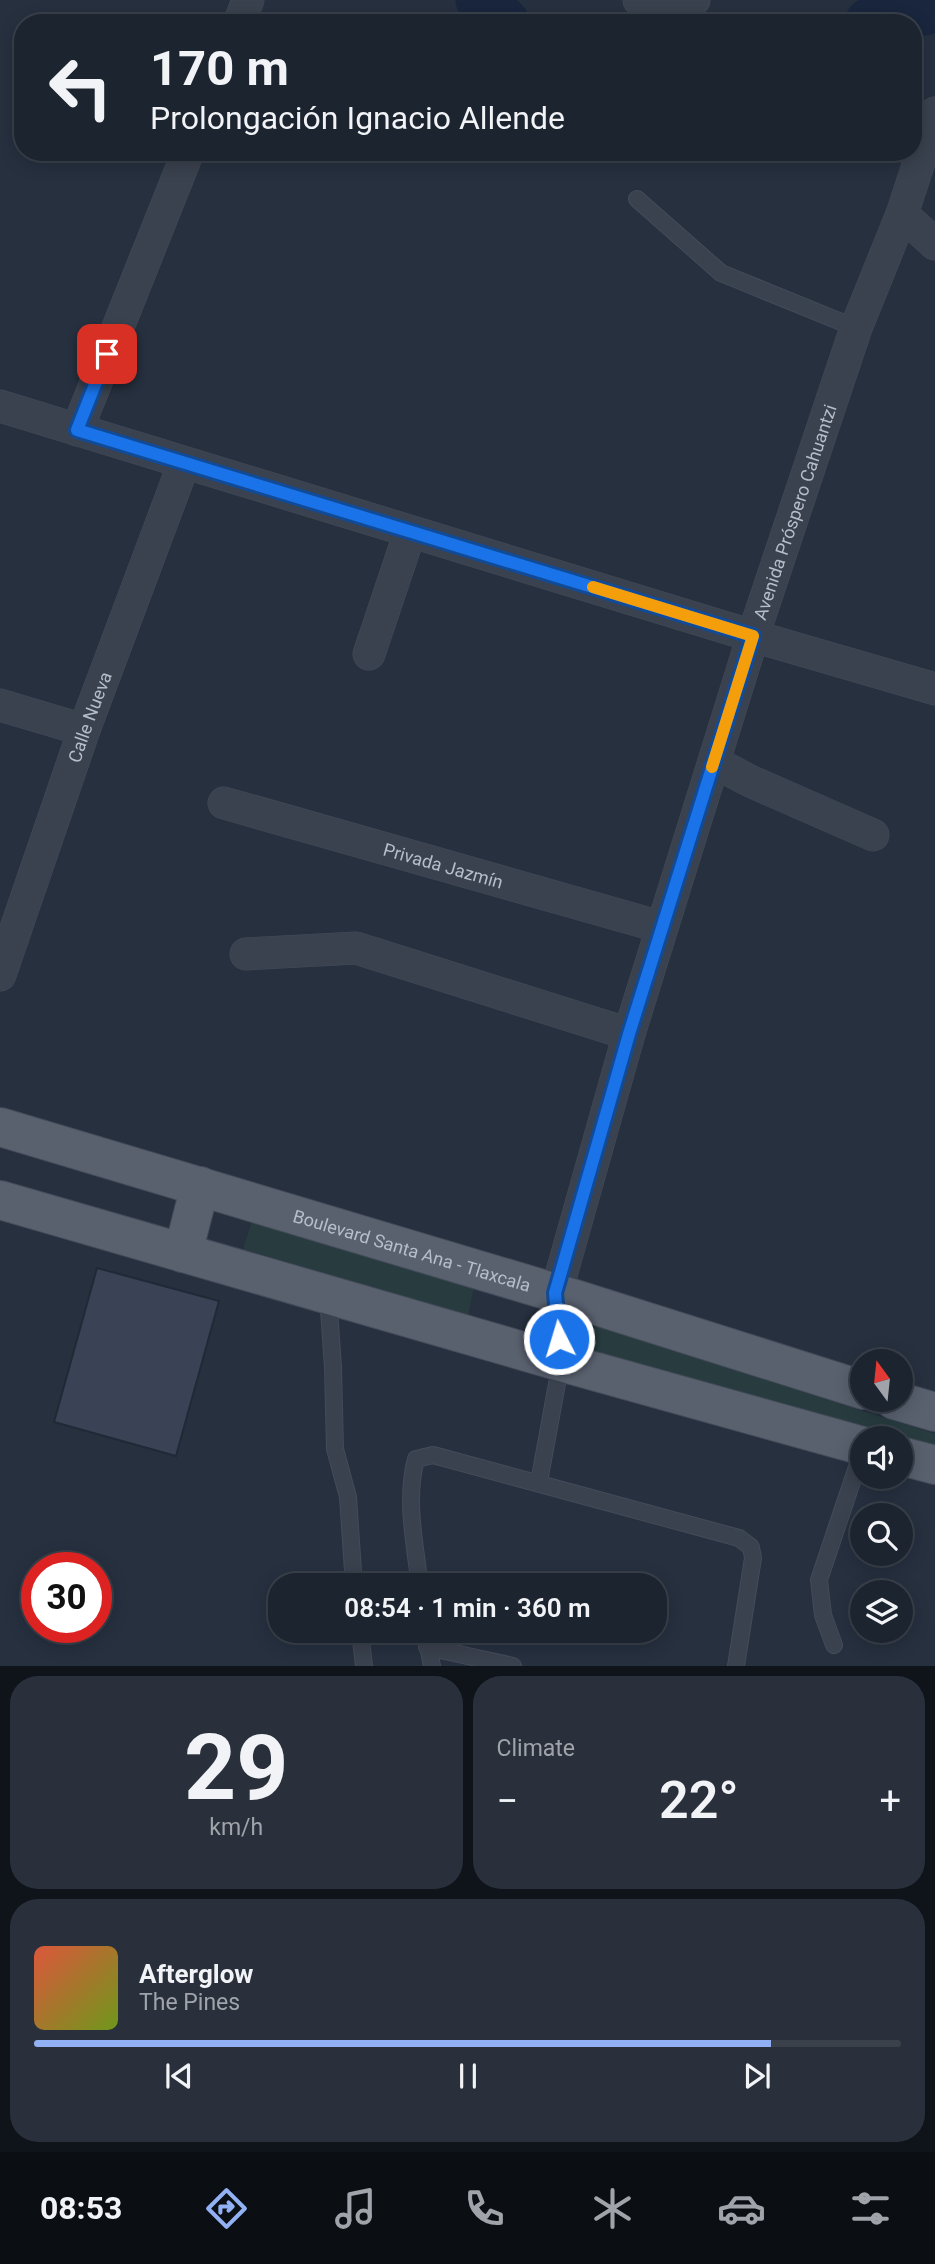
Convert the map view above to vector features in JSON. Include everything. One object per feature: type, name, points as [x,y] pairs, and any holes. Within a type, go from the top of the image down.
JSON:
[{"type":"main road","name":"Boulevard Santa Ana - Tlaxcala","points":[[0,1127],[555,1293],[850,1386]]},
{"type":"main road","points":[[183,1253],[200,1186]]},
{"type":"main road","points":[[0,1200],[850,1444]]},
{"type":"main road","points":[[914,1406],[935,1412]]},
{"type":"main road","points":[[913,1459],[935,1465]]},
{"type":"street","points":[[639,0],[678,3],[694,0]]},
{"type":"street","name":"Avenida Próspero Cahuantzi","points":[[922,153],[935,113]]},
{"type":"street","points":[[77,430],[184,161]]},
{"type":"street","name":"Avenida Próspero Cahuantzi","points":[[561,1362],[555,1293],[629,1034],[753,636],[856,328],[902,214],[919,161]]},
{"type":"street","points":[[902,214],[935,244]]},
{"type":"street","points":[[0,406],[935,690]]},
{"type":"street","name":"Calle Nueva","points":[[0,975],[84,730],[184,463]]},
{"type":"street","points":[[369,654],[410,532]]},
{"type":"street","points":[[0,705],[84,730]]},
{"type":"street","points":[[714,762],[750,781],[873,835]]},
{"type":"street","name":"Privada Jazmín","points":[[224,803],[661,927]]},
{"type":"street","points":[[246,954],[356,948],[629,1034]]},
{"type":"lane","points":[[637,199],[721,273],[856,328]]},
{"type":"lane","points":[[328,1296],[335,1449],[348,1497],[353,1573]]},
{"type":"lane","points":[[539,1482],[561,1362]]},
{"type":"lane","points":[[418,1573],[411,1477],[416,1459],[433,1455],[738,1538],[751,1547],[753,1558],[736,1665]]},
{"type":"lane","points":[[834,1645],[823,1615],[819,1580],[850,1487]]},
{"type":"lane","points":[[362,1643],[365,1665]]},
{"type":"lane","points":[[427,1643],[432,1665]]},
{"type":"lane","points":[[439,1643],[513,1665]]},
{"type":"green space","points":[[252,1221],[474,1286],[468,1316],[243,1249]]},
{"type":"green space","points":[[595,1326],[850,1407],[850,1412],[866,1412],[910,1426],[850,1426],[590,1352]]},
{"type":"green space","points":[[913,1427],[935,1434],[935,1451],[913,1443]]},
{"type":"building","points":[[97,1268],[219,1301],[176,1456],[54,1422]]},
{"type":"waterway","points":[[481,0],[495,14]]},
{"type":"waterway","points":[[907,14],[935,7]]},
{"type":"slow traffic","points":[[593,587],[753,636],[712,767]]},
{"type":"route","points":[[107,354],[77,430],[753,636],[661,927],[555,1293],[559,1339]]}]
